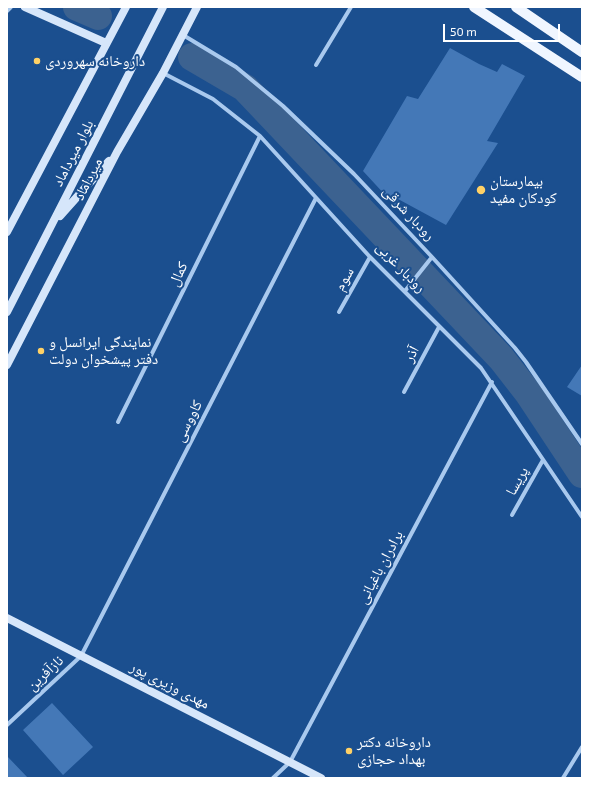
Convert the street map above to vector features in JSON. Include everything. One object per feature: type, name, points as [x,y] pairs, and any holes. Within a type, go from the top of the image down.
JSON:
[{"type":"main road","points":[[25,7],[106,43]]},
{"type":"main road","name":"بلوار میرداماد","points":[[7,312],[163,7]]},
{"type":"main road","name":"میرداماد","points":[[7,365],[117,152],[163,73],[197,7]]},
{"type":"main road","points":[[474,7],[582,77]]},
{"type":"main road","points":[[516,7],[582,52]]},
{"type":"main road","name":"بلوار میرداماد","points":[[7,232],[123,8]]},
{"type":"main road","points":[[53,224],[117,152]]},
{"type":"main road","name":"مهدی وزیری پور","points":[[7,618],[321,778]]},
{"type":"street","points":[[7,11],[11,7]]},
{"type":"street","points":[[316,65],[351,7]]},
{"type":"street","name":"رودبار شرقی","points":[[182,34],[236,67],[283,106],[354,174],[432,257],[526,362],[582,444]]},
{"type":"street","name":"رودبار غربی","points":[[163,73],[213,99],[260,136],[370,257],[481,368],[492,382],[582,517]]},
{"type":"street","name":"کمال","points":[[118,422],[260,136]]},
{"type":"street","name":"کاووسی","points":[[81,656],[316,198]]},
{"type":"street","name":"سوم","points":[[339,312],[370,257]]},
{"type":"street","points":[[405,292],[432,257]]},
{"type":"street","name":"آذر","points":[[404,392],[439,327]]},
{"type":"street","name":"برادران باغیانی","points":[[273,778],[290,762],[492,382]]},
{"type":"street","name":"پریسا","points":[[512,515],[543,460]]},
{"type":"street","name":"نازآفرین","points":[[7,725],[81,656]]},
{"type":"street","points":[[563,778],[582,747]]},
{"type":"building","points":[[450,48],[497,72],[502,64],[525,76],[487,141],[498,143],[446,225],[398,199],[399,210],[363,171],[407,96],[418,99]]},
{"type":"building","points":[[582,365],[582,396],[567,387]]},
{"type":"building","points":[[52,703],[93,747],[63,775],[23,730]]},
{"type":"building","points":[[7,756],[28,778],[7,778]]},
{"type":"waterway","points":[[77,7],[98,16]]},
{"type":"waterway","points":[[192,57],[245,88],[501,358],[529,394],[582,474]]},
{"type":"place","name":"داروخانه سهروردی","points":[[37,61]]},
{"type":"place","name":"بیمارستان کودکان مفید","points":[[481,190]]},
{"type":"place","name":"نمایندگی ایرانسل و دفتر پیشخوان دولت","points":[[41,351]]},
{"type":"place","name":"داروخانه دکتر بهداد حجازی","points":[[349,751]]}]
